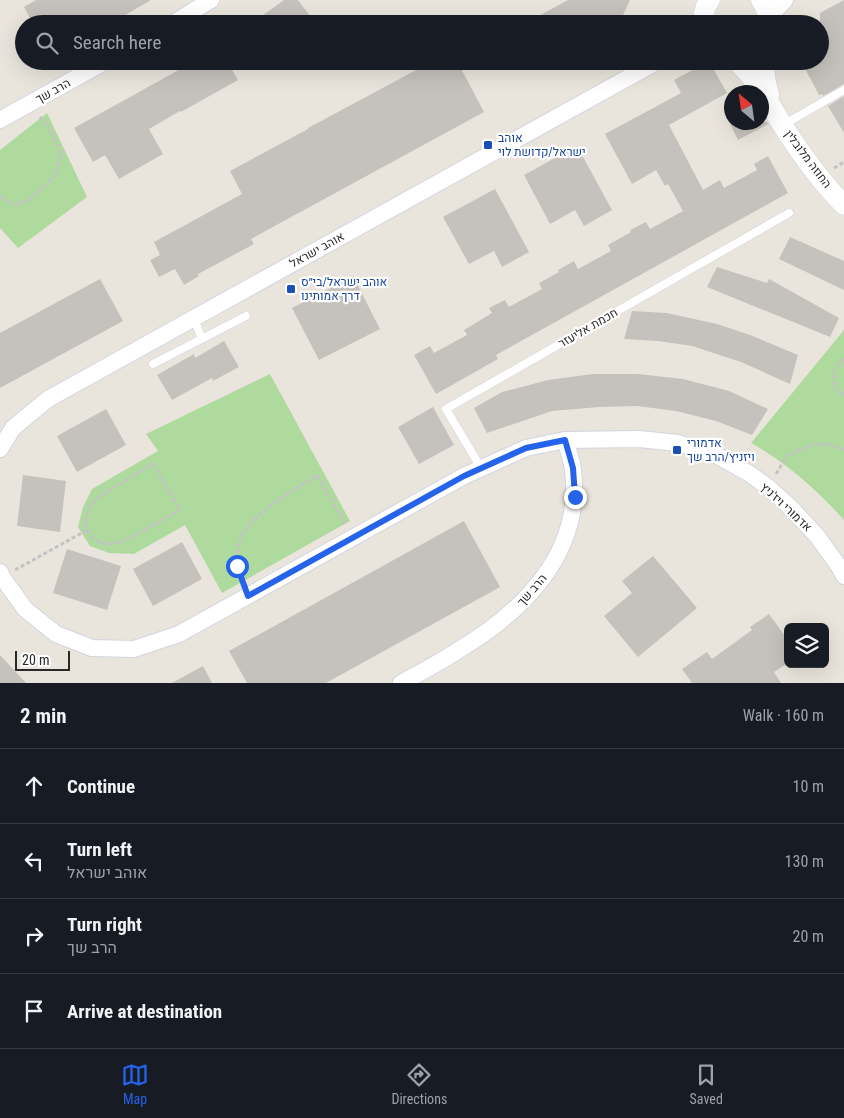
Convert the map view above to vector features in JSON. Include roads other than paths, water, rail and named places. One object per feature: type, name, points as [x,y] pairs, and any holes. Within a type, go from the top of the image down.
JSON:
[{"type":"street","points":[[187,15],[212,0]]},
{"type":"street","points":[[761,0],[765,4],[768,15]]},
{"type":"street","points":[[772,15],[785,0]]},
{"type":"street","name":"הרב שך","points":[[0,120],[90,70]]},
{"type":"street","name":"אוהב ישראל","points":[[0,449],[13,428],[48,399],[640,70]]},
{"type":"street","name":"החוזה מלובלין","points":[[745,70],[763,91],[819,177],[844,205]]},
{"type":"street","name":"החוזה מלובלין","points":[[764,70],[766,83],[779,118]]},
{"type":"street","points":[[1,575],[25,609],[56,634],[92,648],[134,649],[179,634],[464,476],[526,448],[565,440]]},
{"type":"street","name":"הרב שך","points":[[401,683],[457,652],[497,624],[534,590],[549,570],[562,548],[570,523],[575,497],[573,468],[565,440]]},
{"type":"street","name":"אדמורי ויז'ניץ","points":[[565,440],[638,440],[682,444],[718,456],[750,474],[791,508],[817,536],[844,576]]},
{"type":"lane","points":[[779,118],[844,90]]},
{"type":"lane","name":"חכמת אליעזר","points":[[481,468],[446,409],[788,213]]},
{"type":"lane","points":[[153,364],[246,316]]},
{"type":"lane","points":[[194,319],[202,339]]},
{"type":"place","name":"אוהב ישראל/קדושת לוי","points":[[488,145]]},
{"type":"place","name":"אוהב ישראל/בי״ס דרך אמותינו","points":[[291,289]]},
{"type":"place","name":"אדמורי ויזניץ/הרב שך","points":[[677,450]]}]
